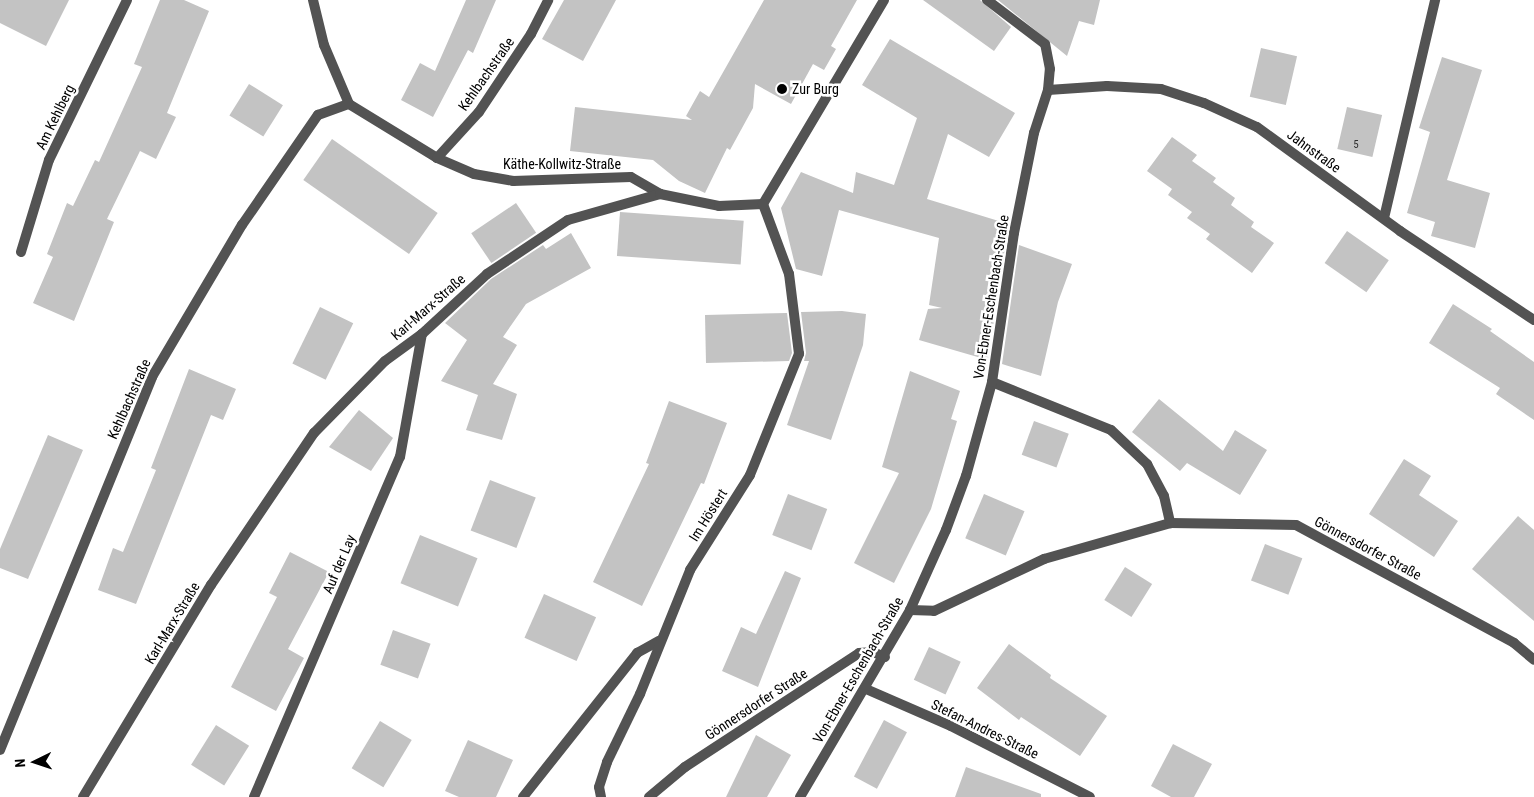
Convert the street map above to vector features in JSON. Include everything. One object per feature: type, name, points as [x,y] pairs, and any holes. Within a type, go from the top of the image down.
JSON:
[{"type":"street","name":"Am Kehlberg","points":[[21,252],[49,160],[127,0]]},
{"type":"street","points":[[312,0],[324,45],[349,104]]},
{"type":"street","name":"Kehlbachstraße","points":[[437,158],[479,112],[531,34],[548,0]]},
{"type":"street","points":[[763,204],[884,0]]},
{"type":"street","name":"Von-Ebner-Eschenbach-Straße","points":[[800,797],[866,690],[910,610],[966,476],[992,382],[1032,142],[1048,90],[1050,69],[1046,44],[987,0]]},
{"type":"street","points":[[1384,218],[1435,0]]},
{"type":"street","name":"Jahnstraße","points":[[1048,90],[1107,86],[1160,89],[1204,103],[1257,127],[1384,218],[1534,320]]},
{"type":"street","name":"Käthe-Kollwitz-Straße","points":[[349,104],[437,158],[474,174],[513,181],[631,178],[660,194]]},
{"type":"street","name":"Kehlbachstraße","points":[[0,750],[152,377],[242,225],[318,115],[349,104]]},
{"type":"street","name":"Karl-Marx-Straße","points":[[83,797],[211,585],[314,434],[385,361],[422,334],[487,274],[568,220],[660,194],[719,206],[763,204]]},
{"type":"street","name":"Im Höstert","points":[[659,641],[690,570],[750,475],[799,354],[788,274],[763,204]]},
{"type":"street","name":"Auf der Lay","points":[[254,797],[400,457],[422,334]]},
{"type":"street","points":[[992,382],[1111,430],[1147,464],[1164,496],[1170,523]]},
{"type":"street","name":"Gönnersdorfer Straße","points":[[910,610],[934,611],[1044,559],[1170,523],[1296,525],[1514,643],[1534,660]]},
{"type":"street","points":[[523,797],[637,654],[659,641]]},
{"type":"street","points":[[601,797],[599,787],[607,762],[640,694],[659,641]]},
{"type":"street","name":"Gönnersdorfer Straße","points":[[649,797],[685,767],[859,653],[873,652],[885,657]]},
{"type":"street","name":"Stefan-Andres-Straße","points":[[866,690],[951,726],[1090,797]]},
{"type":"building","points":[[0,0],[69,0],[46,46],[0,23]]},
{"type":"building","points":[[160,0],[184,0],[209,11],[167,113],[176,117],[156,159],[140,151],[107,219],[114,222],[74,321],[33,303],[53,257],[47,254],[67,203],[73,206],[95,160],[99,162],[142,67],[134,64]]},
{"type":"building","points":[[466,0],[496,0],[473,53],[468,50],[433,117],[401,100],[420,63],[435,71]]},
{"type":"building","points":[[564,0],[616,0],[583,61],[542,39]]},
{"type":"building","points":[[764,0],[857,0],[831,46],[836,49],[824,70],[813,64],[791,104],[755,84],[753,108],[730,150],[727,148],[705,193],[679,181],[653,160],[570,151],[575,107],[692,120],[686,116],[700,91],[709,97]]},
{"type":"building","points":[[923,0],[980,0],[1011,27],[994,51]]},
{"type":"building","points":[[998,0],[1100,0],[1094,25],[1079,21],[1067,56]]},
{"type":"building","points":[[890,39],[1015,113],[989,157],[948,134],[927,199],[1002,222],[999,238],[1006,241],[988,360],[919,340],[928,309],[942,308],[929,305],[939,238],[839,210],[822,276],[796,269],[781,208],[801,172],[853,193],[856,172],[894,185],[917,118],[862,85]]},
{"type":"building","points":[[1261,48],[1297,56],[1286,105],[1250,97]]},
{"type":"building","points":[[1442,57],[1482,70],[1447,180],[1490,193],[1475,248],[1431,236],[1435,222],[1407,213],[1430,132],[1419,128]]},
{"type":"building","points":[[249,84],[283,105],[263,137],[229,115]]},
{"type":"building","points":[[1347,107],[1382,115],[1372,157],[1337,149]]},
{"type":"building","points":[[1172,137],[1197,155],[1192,161],[1216,178],[1213,182],[1235,198],[1231,205],[1254,222],[1251,227],[1274,243],[1252,273],[1206,239],[1210,234],[1187,218],[1192,212],[1168,195],[1172,189],[1147,171]]},
{"type":"building","points":[[332,139],[438,213],[409,254],[303,180]]},
{"type":"building","points":[[516,203],[536,233],[491,263],[471,233]]},
{"type":"building","points":[[620,212],[744,221],[741,265],[617,256]]},
{"type":"building","points":[[1347,231],[1389,260],[1366,292],[1325,263]]},
{"type":"building","points":[[571,233],[591,268],[526,304],[503,337],[517,345],[493,384],[517,394],[502,440],[466,430],[478,395],[441,381],[467,340],[445,323],[491,279],[543,245],[546,249]]},
{"type":"building","points":[[1019,245],[1072,264],[1058,302],[1041,376],[1002,364]]},
{"type":"building","points":[[1453,304],[1492,329],[1490,331],[1534,362],[1534,420],[1496,394],[1500,388],[1429,343]]},
{"type":"building","points":[[320,307],[353,323],[326,380],[292,364]]},
{"type":"building","points":[[842,311],[866,314],[863,345],[831,440],[787,425],[809,361],[804,361],[806,353],[801,312]]},
{"type":"building","points":[[787,313],[792,353],[789,361],[706,363],[705,315]]},
{"type":"building","points":[[189,369],[236,389],[223,420],[211,415],[136,604],[98,590],[113,548],[123,552],[156,470],[151,468]]},
{"type":"building","points":[[910,371],[960,391],[951,419],[957,421],[931,509],[894,583],[854,563],[899,473],[882,467]]},
{"type":"building","points":[[1159,399],[1223,451],[1235,430],[1267,450],[1240,495],[1187,463],[1180,471],[1132,432]]},
{"type":"building","points":[[669,401],[727,423],[704,484],[701,483],[642,606],[593,582],[649,464],[646,463]]},
{"type":"building","points":[[359,410],[393,438],[371,471],[329,447]]},
{"type":"building","points":[[1034,421],[1069,434],[1056,467],[1022,455]]},
{"type":"building","points":[[48,435],[83,450],[28,579],[0,568],[0,549]]},
{"type":"building","points":[[1404,459],[1431,476],[1419,495],[1458,521],[1434,557],[1369,514]]},
{"type":"building","points":[[490,480],[536,498],[516,548],[471,530]]},
{"type":"building","points":[[788,494],[827,509],[811,550],[772,535]]},
{"type":"building","points":[[984,494],[1025,511],[1006,555],[965,538]]},
{"type":"building","points":[[1518,516],[1534,530],[1534,621],[1472,569]]},
{"type":"building","points":[[420,535],[477,558],[458,606],[401,583]]},
{"type":"building","points":[[1265,544],[1302,558],[1288,595],[1251,580]]},
{"type":"building","points":[[290,552],[329,572],[288,649],[304,658],[276,711],[231,687],[277,597],[269,593]]},
{"type":"building","points":[[1125,567],[1152,584],[1131,617],[1104,600]]},
{"type":"building","points":[[785,571],[801,578],[758,687],[722,671],[741,627],[756,634]]},
{"type":"building","points":[[544,594],[596,617],[577,661],[524,638]]},
{"type":"building","points":[[393,630],[431,644],[418,678],[380,665]]},
{"type":"building","points":[[1009,644],[1051,675],[1050,678],[1107,716],[1080,756],[1021,717],[1019,720],[977,688]]},
{"type":"building","points":[[929,647],[961,662],[946,694],[914,680]]},
{"type":"building","points":[[884,720],[907,732],[877,789],[854,777]]},
{"type":"building","points":[[380,721],[412,740],[383,787],[352,768]]},
{"type":"building","points":[[216,725],[249,746],[224,786],[191,765]]},
{"type":"building","points":[[756,735],[791,755],[767,797],[726,797]]},
{"type":"building","points":[[468,740],[513,760],[496,797],[459,797],[445,791]]},
{"type":"building","points":[[1173,744],[1212,764],[1194,797],[1171,797],[1151,786]]},
{"type":"building","points":[[966,767],[1041,794],[1041,797],[955,797]]},
{"type":"place","name":"Zur Burg","points":[[782,89]]}]
